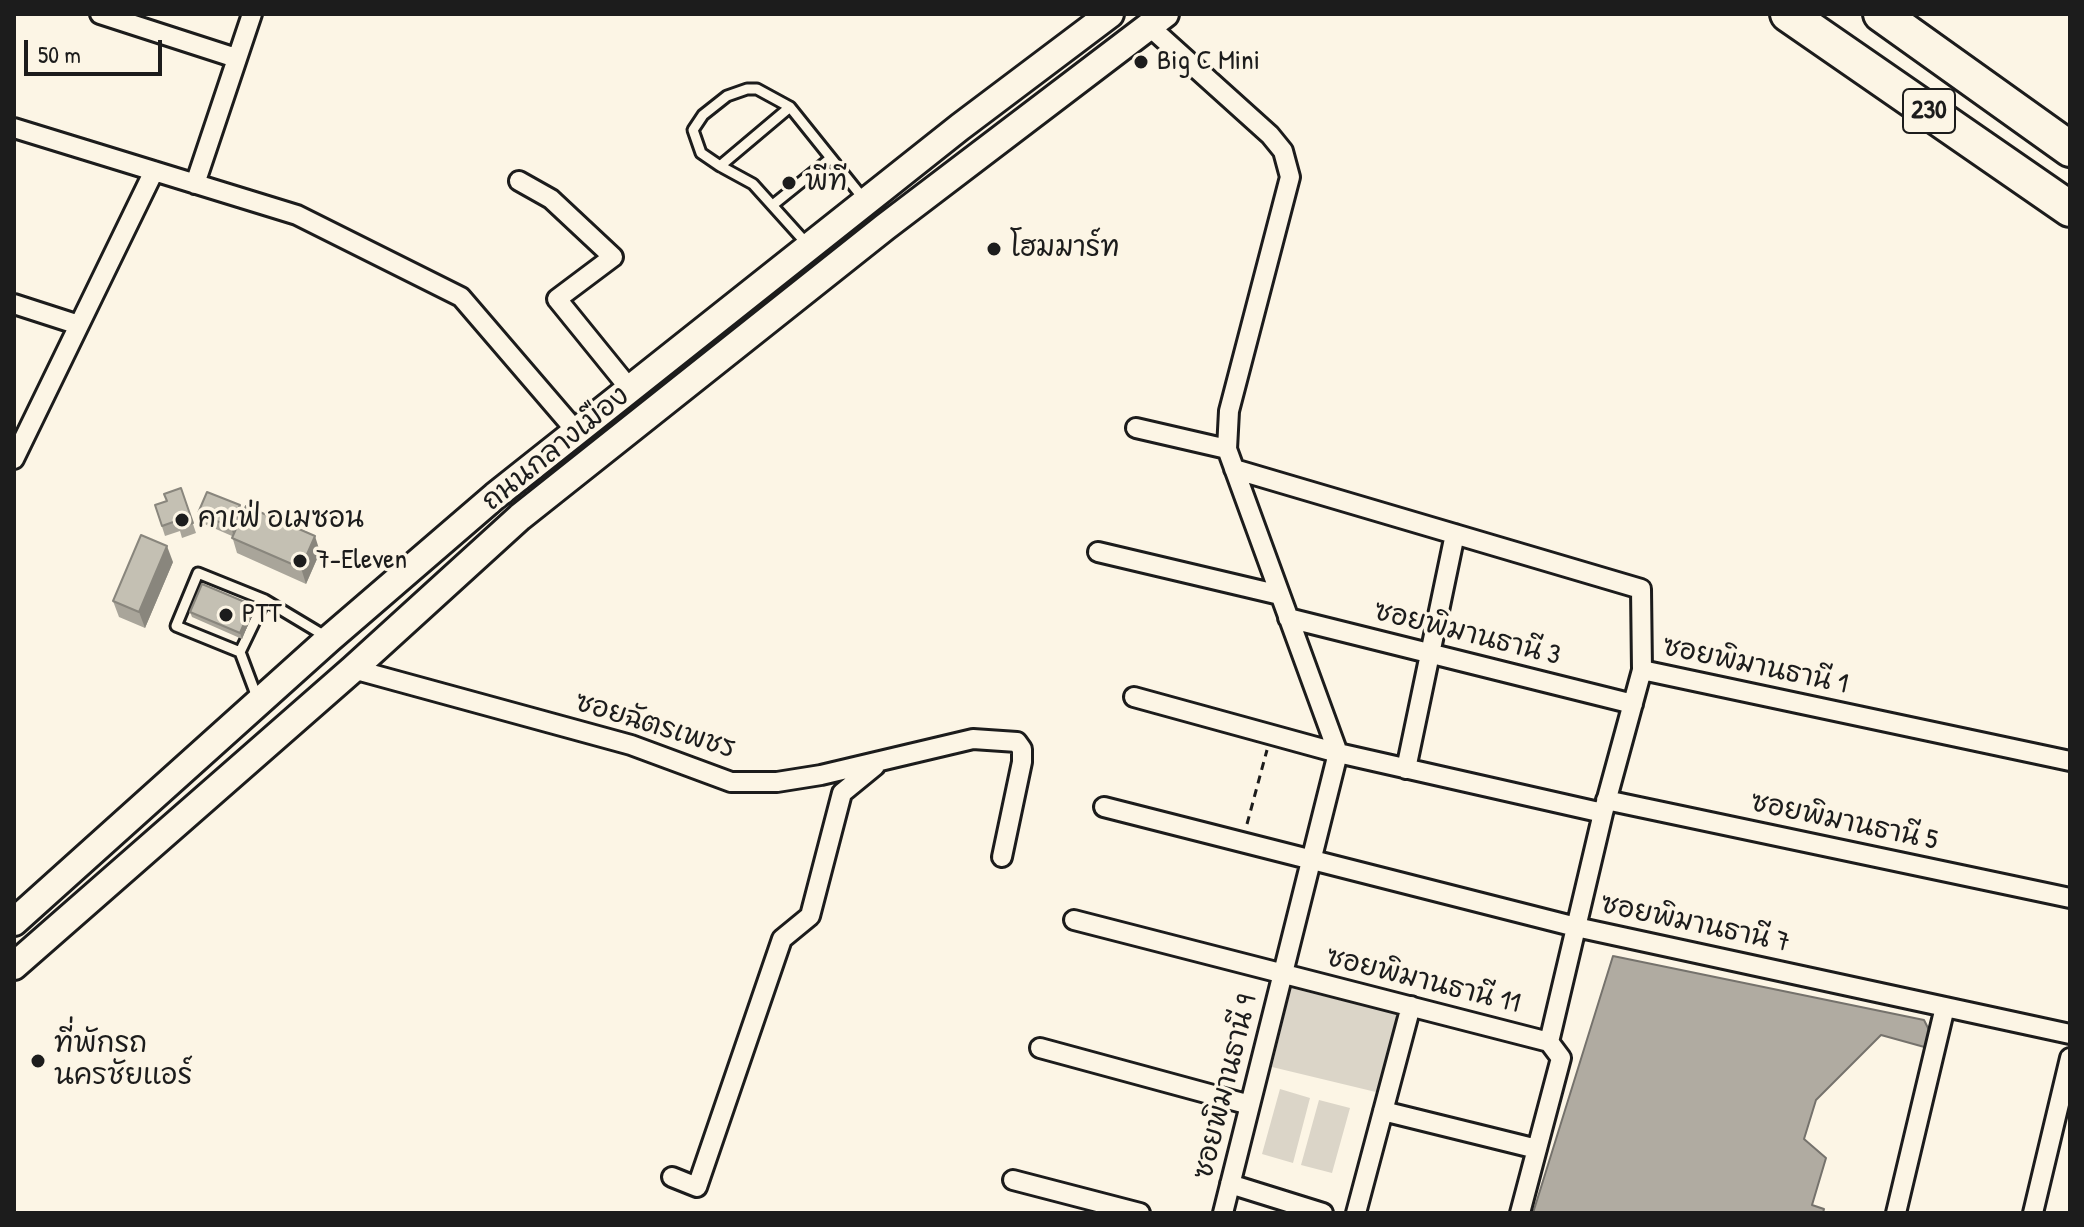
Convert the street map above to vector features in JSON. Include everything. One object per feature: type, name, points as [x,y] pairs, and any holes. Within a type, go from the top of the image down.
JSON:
[{"type":"highway","name":"230","points":[[1788,14],[2070,209]]},
{"type":"highway","name":"230","points":[[1881,14],[2070,149]]},
{"type":"main road","name":"ถนนกลางเมือง","points":[[14,922],[329,639],[495,496],[866,201],[1110,14]]},
{"type":"main road","name":"ถนนกลางเมือง","points":[[14,966],[353,669],[520,517],[885,227],[1157,20]]},
{"type":"main road","points":[[866,201],[885,227]]},
{"type":"street","points":[[100,14],[236,58]]},
{"type":"street","points":[[195,184],[252,14]]},
{"type":"street","points":[[1157,20],[1270,135],[1283,151],[1290,177],[1229,411],[1227,449],[1338,753]]},
{"type":"street","points":[[14,128],[297,215],[461,297],[576,431]]},
{"type":"street","points":[[16,448],[154,171]]},
{"type":"street","points":[[519,181],[551,199],[613,257],[557,299],[630,389]]},
{"type":"street","points":[[14,304],[79,325]]},
{"type":"street","points":[[1136,428],[1227,449]]},
{"type":"street","name":"ซอยพิมานธานี 1","points":[[1234,469],[1641,589],[1642,670],[2070,761]]},
{"type":"street","points":[[1406,769],[1455,534]]},
{"type":"street","points":[[1098,552],[1280,595]]},
{"type":"street","name":"ซอยพิมานธานี 3","points":[[1288,618],[1633,704]]},
{"type":"street","name":"ซอยฉัตรเพชร","points":[[353,669],[631,745],[731,782],[777,782],[877,764],[973,739],[1017,742],[1022,749],[1022,762],[1002,857]]},
{"type":"street","points":[[1520,1213],[1561,1058],[1549,1042],[1604,806],[1642,670]]},
{"type":"street","name":"ซอยพิมานธานี 5","points":[[1134,697],[1406,769],[2070,898]]},
{"type":"street","name":"ซอยพิมานธานี 9","points":[[1223,1213],[1338,753]]},
{"type":"street","points":[[672,1177],[697,1187],[782,939],[810,916],[842,793],[877,764]]},
{"type":"street","name":"ซอยพิมานธานี 7","points":[[1104,807],[1576,927],[2070,1034]]},
{"type":"street","name":"ซอยพิมานธานี 11","points":[[1074,920],[1549,1042]]},
{"type":"street","points":[[1356,1213],[1411,1006]]},
{"type":"street","points":[[1896,1213],[1945,1007]]},
{"type":"street","points":[[1040,1048],[1250,1105]]},
{"type":"street","points":[[2033,1213],[2070,1058]]},
{"type":"street","points":[[1383,1111],[1537,1149]]},
{"type":"street","points":[[1013,1180],[1140,1213]]},
{"type":"street","points":[[1230,1184],[1323,1213]]},
{"type":"lane","points":[[809,246],[753,184],[701,153],[693,138],[697,122],[714,106],[727,96],[747,89],[768,93],[790,107],[866,201]]},
{"type":"lane","points":[[720,166],[790,107]]},
{"type":"lane","points":[[774,204],[831,158]]},
{"type":"lane","points":[[260,703],[240,652],[176,626],[198,573],[265,600],[329,639]]},
{"type":"lane","points":[[240,652],[265,600]]},
{"type":"path","points":[[1242,842],[1271,735]]},
{"type":"shaded area","points":[[1613,956],[1924,1020],[1930,1032],[1928,1048],[1881,1035],[1816,1100],[1804,1139],[1826,1158],[1812,1205],[1824,1209],[1823,1213],[1533,1213]]},
{"type":"shaded area","points":[[1291,988],[1400,1015],[1380,1093],[1272,1067]]},
{"type":"shaded area","points":[[1280,1089],[1310,1098],[1293,1163],[1262,1154]]},
{"type":"shaded area","points":[[1319,1100],[1350,1108],[1332,1173],[1301,1165]]},
{"type":"building","points":[[181,488],[193,523],[179,528],[176,521],[162,526],[155,505],[167,501],[164,494]]},
{"type":"building","points":[[207,492],[240,505],[231,527],[198,513]]},
{"type":"building","points":[[246,506],[315,536],[301,568],[232,538]]},
{"type":"building","points":[[141,535],[167,546],[139,612],[113,601]]},
{"type":"building","points":[[202,584],[252,605],[240,633],[190,612]]},
{"type":"place","name":"Big C Mini","points":[[1141,62]]},
{"type":"place","name":"พีที","points":[[789,183]]},
{"type":"place","name":"โฮมมาร์ท","points":[[994,249]]},
{"type":"place","name":"คาเฟ่ อเมซอน","points":[[182,520]]},
{"type":"place","name":"7-Eleven","points":[[300,561]]},
{"type":"place","name":"PTT","points":[[226,615]]},
{"type":"place","name":"ที่พักรถ นครชัยแอร์","points":[[38,1061]]}]
